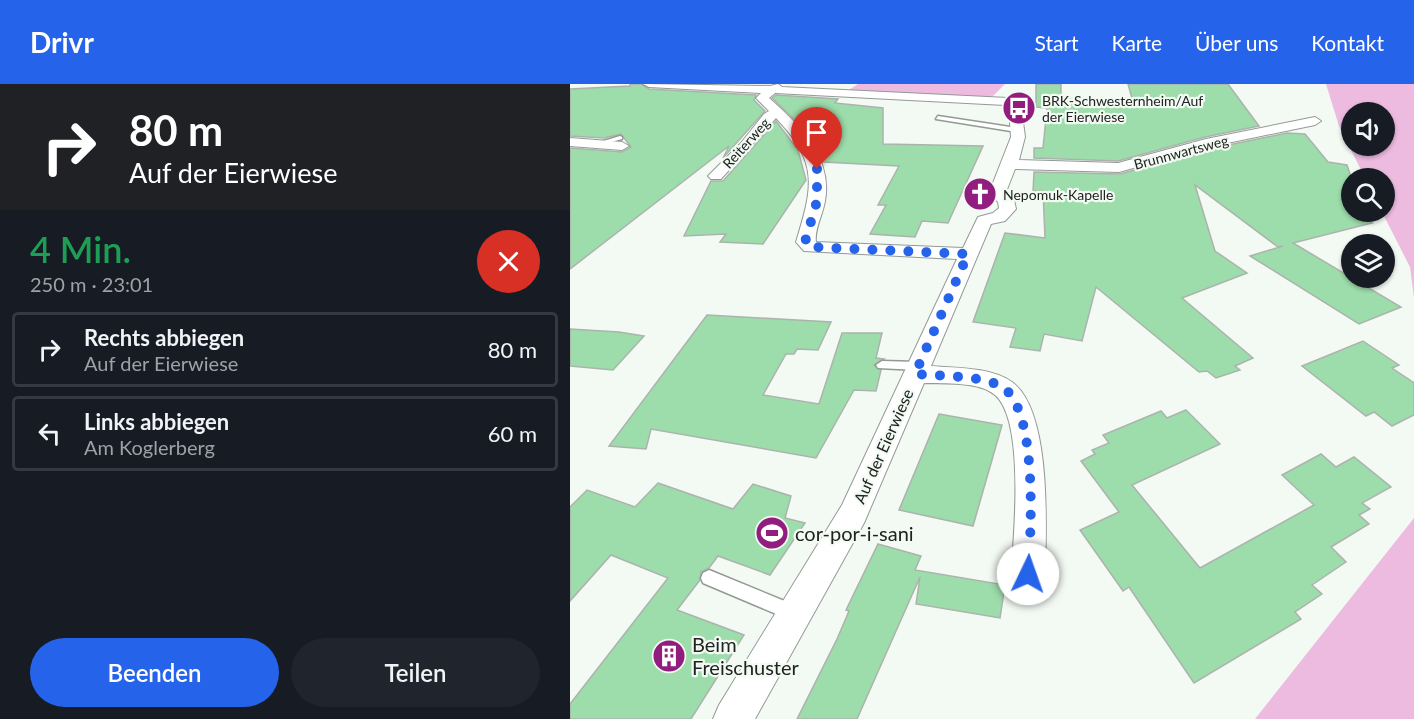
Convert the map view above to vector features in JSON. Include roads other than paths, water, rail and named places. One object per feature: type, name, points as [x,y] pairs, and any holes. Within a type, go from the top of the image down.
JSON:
[{"type":"street","points":[[649,84],[776,87]]},
{"type":"street","points":[[776,87],[762,98],[778,112],[810,152],[817,169],[817,201],[805,242],[811,247],[968,254]]},
{"type":"street","name":"Auf der Eierwiese","points":[[733,719],[853,514],[984,221],[999,216],[1008,209],[1006,200],[997,193],[1010,164],[1017,130],[1015,107],[1008,102],[776,87]]},
{"type":"street","name":"Reiterweg","points":[[716,177],[746,146],[768,117],[778,112]]},
{"type":"street","name":"Brunnwartsweg","points":[[1010,164],[1119,168],[1206,143],[1315,121]]},
{"type":"street","points":[[570,142],[621,142]]},
{"type":"street","points":[[916,370],[988,381],[1006,390],[1023,419],[1031,487],[1028,574]]},
{"type":"lane","points":[[938,118],[1017,130]]},
{"type":"lane","points":[[882,365],[916,370]]},
{"type":"lane","points":[[709,578],[795,614]]},
{"type":"place","name":"BRK-Schwesternheim/Auf der Eierwiese","points":[[1019,108]]},
{"type":"place","name":"Nepomuk-Kapelle","points":[[980,194]]},
{"type":"place","name":"cor-por-i-sani","points":[[772,533]]},
{"type":"place","name":"Beim Freischuster","points":[[669,656]]}]
